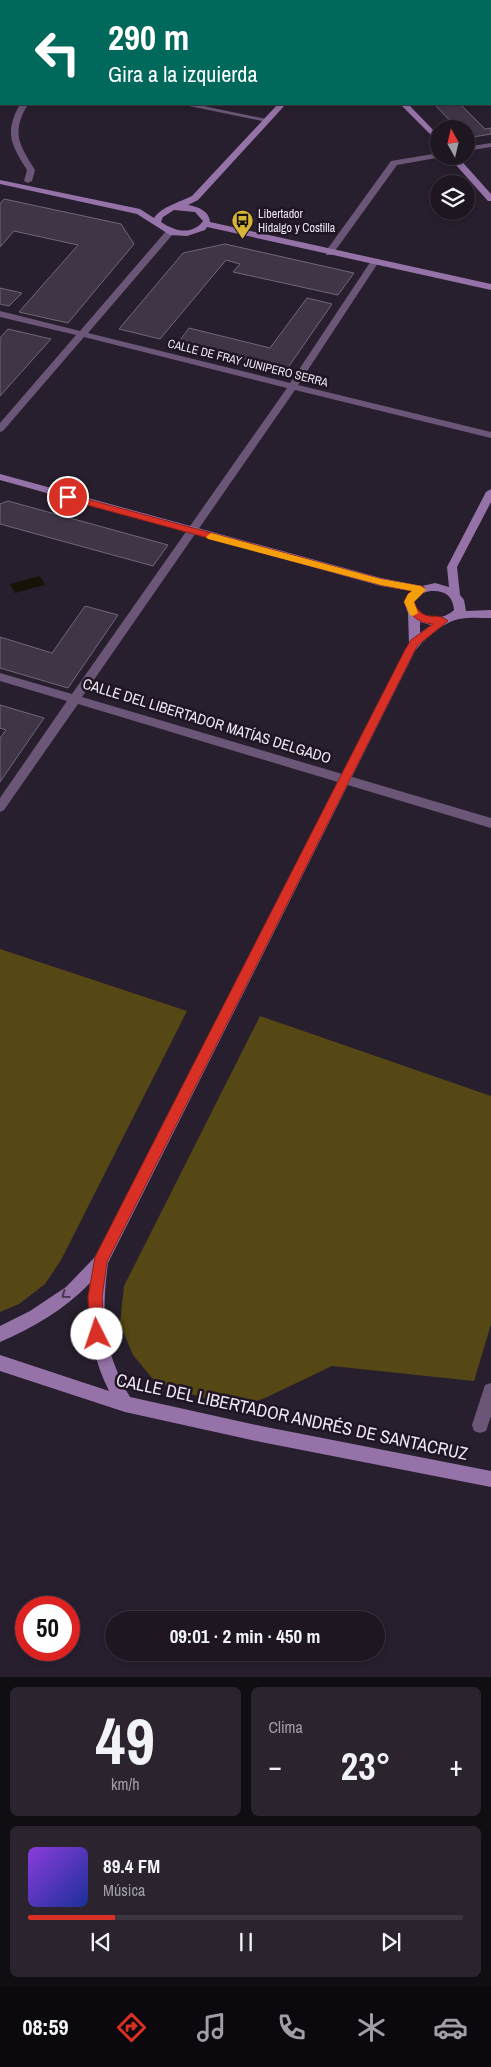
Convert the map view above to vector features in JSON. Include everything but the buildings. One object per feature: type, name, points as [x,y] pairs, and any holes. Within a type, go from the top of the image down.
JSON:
[{"type":"street","points":[[24,105],[13,126],[13,135],[19,152],[31,170],[28,181]]},
{"type":"street","points":[[188,105],[267,120]]},
{"type":"street","points":[[0,175],[132,206],[166,210],[176,208],[195,198],[281,105]]},
{"type":"street","points":[[405,105],[430,131]]},
{"type":"street","points":[[475,148],[491,145]]},
{"type":"street","points":[[329,252],[394,163],[430,156]]},
{"type":"street","points":[[460,165],[491,199]]},
{"type":"street","points":[[0,182],[140,212],[164,230],[170,232],[187,233],[195,231],[206,224],[491,288]]},
{"type":"street","points":[[195,198],[195,205],[206,217],[206,224]]},
{"type":"street","points":[[176,208],[199,211]]},
{"type":"street","points":[[157,223],[159,216],[166,210]]},
{"type":"street","points":[[0,430],[170,232]]},
{"type":"street","points":[[0,808],[292,387],[374,263]]},
{"type":"street","name":"CALLE DE FRAY JUNIPERO SERRA","points":[[0,314],[491,435]]},
{"type":"street","points":[[0,478],[192,532],[381,582],[424,589],[443,589],[457,598],[491,613]]},
{"type":"street","points":[[409,602],[411,597],[451,571],[491,492]]},
{"type":"street","points":[[451,571],[457,598],[461,605],[456,615]]},
{"type":"street","points":[[381,582],[409,602],[414,613],[415,643]]},
{"type":"street","points":[[414,613],[427,620],[443,621]]},
{"type":"street","points":[[0,1334],[36,1316],[71,1292],[100,1262],[415,643],[443,621],[456,615],[491,613]]},
{"type":"street","name":"CALLE DEL LIBERTADOR MATÍAS DELGADO","points":[[0,677],[491,823]]},
{"type":"street","points":[[100,1262],[95,1297],[97,1334],[107,1370],[125,1404]]},
{"type":"street","name":"CALLE DEL LIBERTADOR ANDRÉS DE SANTACRUZ","points":[[0,1362],[125,1404],[261,1434],[491,1479]]},
{"type":"street","points":[[480,1424],[491,1390]]},
{"type":"shaded area","points":[[40,576],[45,585],[15,593],[10,584]]},
{"type":"shaded area","points":[[0,949],[187,1011],[61,1260],[45,1284],[19,1304],[0,1312]]},
{"type":"shaded area","points":[[260,1016],[491,1096],[491,1324],[474,1381],[332,1366],[265,1398],[239,1407],[172,1389],[152,1378],[133,1355],[120,1324],[124,1286]]},
{"type":"slow traffic","points":[[211,537],[381,582],[421,590],[411,597],[409,602],[413,613]]},
{"type":"place","name":"Libertador Hidalgo y Costilla","points":[[242,240]]},
{"type":"route","points":[[68,497],[381,582],[421,590],[411,597],[409,602],[410,608],[419,617],[435,622],[443,621],[415,643],[410,650],[100,1262],[95,1297],[97,1334]]}]
